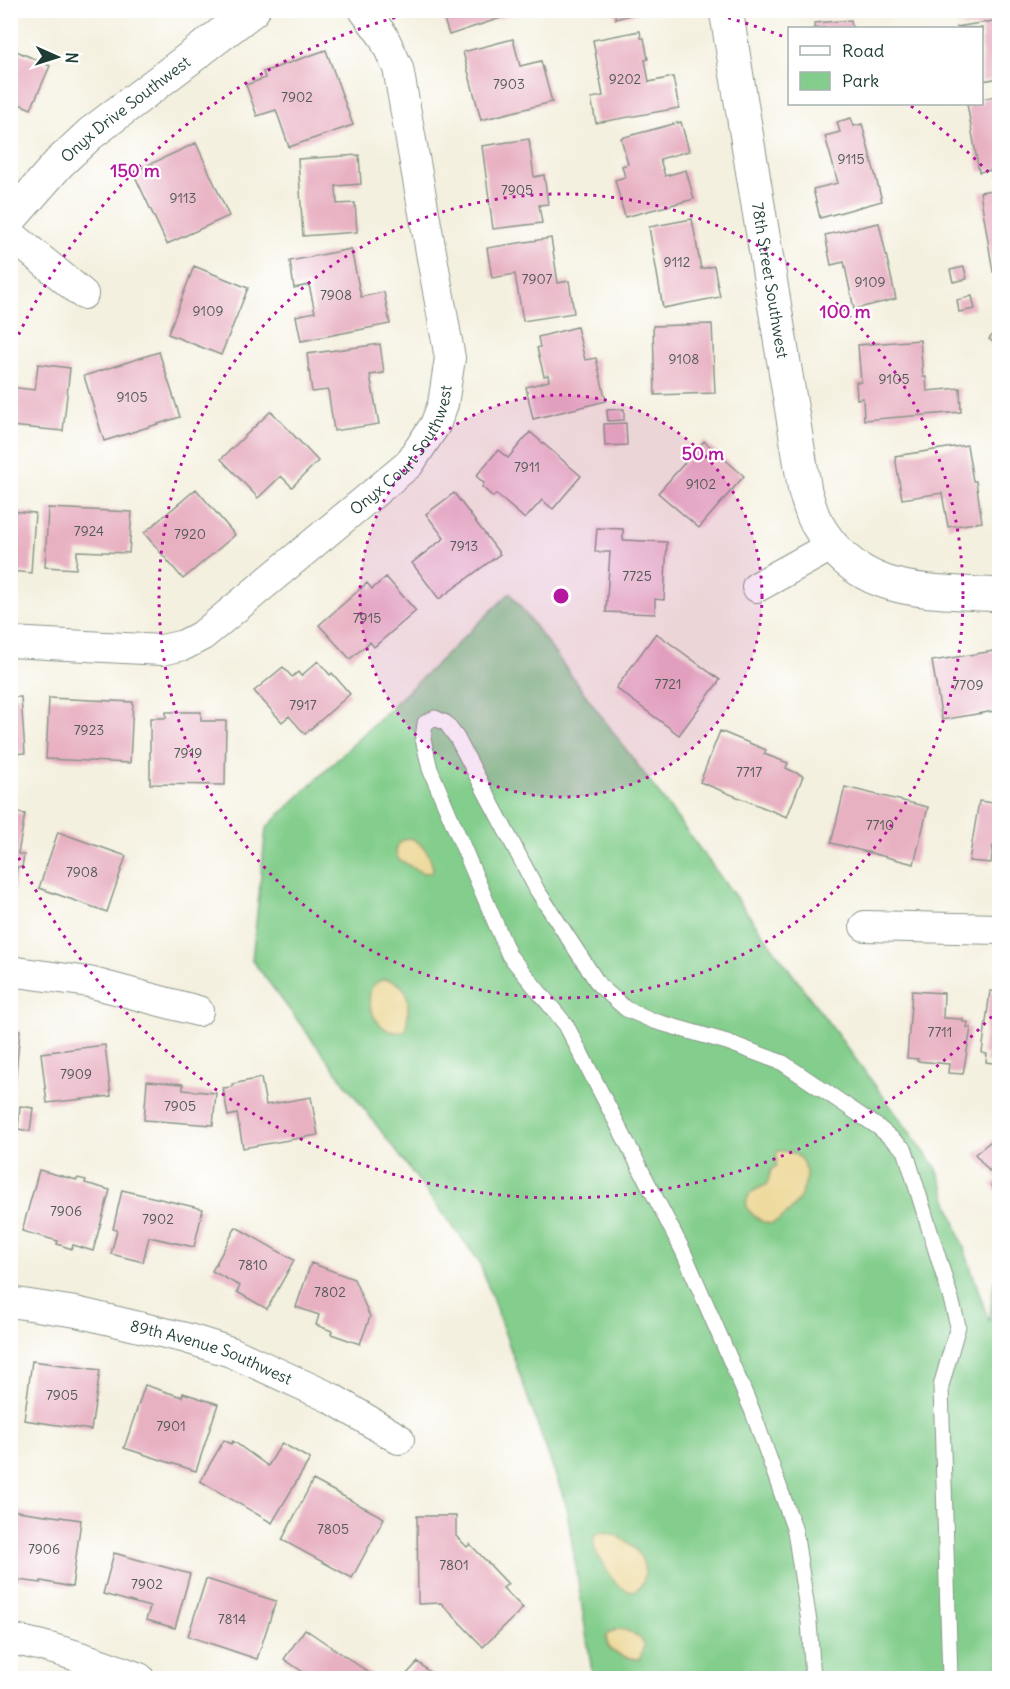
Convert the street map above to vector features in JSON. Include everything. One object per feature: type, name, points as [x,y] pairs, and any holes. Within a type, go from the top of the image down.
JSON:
[{"type":"street","name":"Onyx Drive Southwest","points":[[10,219],[51,171],[90,134],[254,10]]},
{"type":"street","name":"Onyx Court Southwest","points":[[10,642],[162,650],[184,645],[203,635],[410,464],[435,425],[442,404],[450,358],[401,80],[383,36],[364,10]]},
{"type":"street","name":"78th Street Southwest","points":[[726,10],[805,492],[815,520],[831,546],[854,567],[880,582],[909,590],[999,595]]},
{"type":"street","points":[[10,234],[83,294]]},
{"type":"street","points":[[757,587],[831,546]]},
{"type":"street","points":[[865,926],[999,929]]},
{"type":"street","points":[[10,971],[89,982],[198,1011]]},
{"type":"street","name":"89th Avenue Southwest","points":[[10,1302],[76,1312],[186,1338],[231,1352],[332,1398],[399,1439]]},
{"type":"street","points":[[10,1639],[36,1643],[139,1678]]},
{"type":"lane","points":[[813,1678],[809,1622],[795,1531],[752,1410],[683,1251],[566,1026],[509,955],[430,769],[423,739],[425,723],[435,718],[446,723],[457,738],[537,890],[600,985],[626,1010],[654,1021],[727,1042],[783,1063],[878,1127],[905,1150],[958,1326],[941,1386],[950,1678]]},
{"type":"green space","points":[[510,593],[937,1169],[989,1322],[994,1283],[999,1273],[999,1678],[593,1678],[566,1504],[479,1261],[252,960],[266,828]]},
{"type":"sand","points":[[411,838],[426,850],[432,864],[432,872],[422,873],[398,859],[396,851],[398,845],[403,840]]},
{"type":"sand","points":[[384,979],[401,985],[405,991],[408,1004],[406,1030],[389,1031],[376,1020],[372,1012],[370,995],[372,987]]},
{"type":"sand","points":[[777,1151],[790,1152],[798,1157],[804,1164],[806,1172],[802,1192],[797,1202],[791,1210],[771,1224],[761,1221],[752,1214],[748,1209],[747,1199],[752,1192],[767,1184],[771,1170],[776,1166]]},
{"type":"sand","points":[[601,1532],[618,1536],[638,1553],[644,1565],[644,1576],[641,1585],[635,1590],[626,1590],[616,1584],[606,1569],[594,1544],[595,1535]]},
{"type":"sand","points":[[617,1629],[640,1637],[644,1645],[640,1659],[617,1654],[608,1646],[607,1635]]},
{"type":"building","points":[[441,10],[512,10],[513,14],[449,35]]},
{"type":"building","points":[[614,10],[644,10],[644,11],[616,19]]},
{"type":"building","points":[[814,10],[831,10],[831,12],[814,14]]},
{"type":"building","points":[[851,20],[852,27],[814,27],[814,23]]},
{"type":"building","points":[[1000,20],[1000,78],[983,81],[983,27],[956,27]]},
{"type":"building","points":[[640,31],[641,38],[644,38],[648,59],[645,60],[649,82],[673,77],[679,108],[596,123],[591,98],[603,96],[593,40]]},
{"type":"building","points":[[513,39],[520,66],[541,61],[552,102],[481,120],[463,52]]},
{"type":"building","points":[[12,49],[50,66],[31,109],[10,100]]},
{"type":"building","points":[[326,50],[353,125],[289,147],[276,110],[257,116],[246,85],[265,78],[263,72]]},
{"type":"building","points":[[1000,95],[1000,169],[979,172],[967,105],[983,105],[983,99]]},
{"type":"building","points":[[851,118],[854,126],[862,124],[882,201],[820,218],[813,189],[838,183],[825,136],[840,132],[837,122]]},
{"type":"building","points":[[681,122],[689,151],[660,159],[665,176],[686,170],[694,199],[625,217],[615,180],[625,177],[622,166],[628,164],[621,138]]},
{"type":"building","points":[[529,139],[534,177],[544,175],[548,204],[539,205],[542,223],[493,229],[482,146]]},
{"type":"building","points":[[196,143],[229,216],[167,244],[133,172]]},
{"type":"building","points":[[359,155],[361,184],[336,186],[337,204],[355,203],[357,232],[303,236],[298,159]]},
{"type":"building","points":[[1000,189],[1000,271],[993,272],[980,192]]},
{"type":"building","points":[[692,219],[701,269],[714,266],[720,297],[663,308],[649,227]]},
{"type":"building","points":[[879,223],[896,299],[854,309],[844,262],[831,265],[825,235]]},
{"type":"building","points":[[551,238],[558,283],[569,281],[574,313],[523,321],[515,274],[492,278],[487,248]]},
{"type":"building","points":[[351,249],[361,297],[384,292],[390,324],[301,341],[296,316],[315,312],[309,285],[294,288],[290,261]]},
{"type":"building","points":[[194,266],[248,288],[221,355],[168,334]]},
{"type":"building","points":[[964,267],[967,279],[953,282],[950,270]]},
{"type":"building","points":[[972,296],[975,309],[959,312],[957,300]]},
{"type":"building","points":[[712,324],[715,393],[655,395],[653,326]]},
{"type":"building","points":[[1000,326],[1000,347],[989,339]]},
{"type":"building","points":[[577,327],[585,360],[596,358],[606,401],[533,419],[526,387],[549,381],[548,375],[544,376],[537,348],[540,347],[538,337]]},
{"type":"building","points":[[920,340],[923,377],[926,377],[927,391],[960,388],[961,412],[864,420],[863,398],[857,399],[856,382],[861,382],[858,345]]},
{"type":"building","points":[[380,344],[384,373],[370,375],[379,424],[334,431],[328,390],[312,392],[307,354]]},
{"type":"building","points":[[159,352],[180,417],[104,441],[84,376]]},
{"type":"building","points":[[38,364],[70,368],[63,431],[10,426],[10,387],[35,390]]},
{"type":"building","points":[[624,409],[624,420],[608,421],[607,410]]},
{"type":"building","points":[[271,411],[318,461],[292,487],[281,476],[258,498],[221,459]]},
{"type":"building","points":[[626,423],[627,445],[605,446],[604,424]]},
{"type":"building","points":[[530,432],[581,476],[553,509],[542,500],[525,519],[496,494],[493,497],[482,487],[484,483],[476,476],[498,450],[508,458]]},
{"type":"building","points":[[704,441],[744,476],[699,528],[658,493]]},
{"type":"building","points":[[967,445],[973,481],[976,481],[982,522],[948,527],[942,493],[902,499],[895,456]]},
{"type":"building","points":[[1000,449],[1000,505],[996,505],[994,450]]},
{"type":"building","points":[[196,489],[235,535],[183,579],[144,533]]},
{"type":"building","points":[[454,493],[500,554],[439,599],[412,563],[444,538],[426,514]]},
{"type":"building","points":[[48,508],[132,512],[129,553],[77,551],[76,569],[45,567]]},
{"type":"building","points":[[10,511],[35,513],[31,573],[10,571]]},
{"type":"building","points":[[597,528],[623,529],[623,540],[667,542],[664,600],[655,599],[655,614],[606,612],[610,552],[595,552]]},
{"type":"building","points":[[386,577],[416,611],[374,647],[370,642],[350,659],[319,625],[367,583],[372,589]]},
{"type":"building","points":[[656,633],[720,680],[679,735],[616,688]]},
{"type":"building","points":[[1000,650],[1000,710],[942,720],[932,661]]},
{"type":"building","points":[[318,661],[350,694],[305,734],[289,716],[282,722],[254,691],[283,667],[292,677],[298,672],[301,676]]},
{"type":"building","points":[[10,697],[21,697],[25,753],[10,754]]},
{"type":"building","points":[[49,698],[133,702],[130,763],[46,759]]},
{"type":"building","points":[[166,712],[201,712],[201,721],[226,721],[225,785],[150,784],[150,718],[166,718]]},
{"type":"building","points":[[720,731],[766,750],[764,754],[788,763],[786,768],[803,776],[787,817],[700,782]]},
{"type":"building","points":[[845,787],[928,807],[914,864],[831,843]]},
{"type":"building","points":[[979,801],[1000,804],[1000,847],[993,846],[991,863],[969,861]]},
{"type":"building","points":[[10,812],[25,814],[18,854],[24,855],[22,867],[17,867],[13,896],[10,895]]},
{"type":"building","points":[[58,832],[126,856],[107,912],[39,888]]},
{"type":"building","points":[[912,991],[944,993],[943,1018],[963,1019],[963,1022],[968,1022],[967,1028],[971,1028],[963,1074],[948,1073],[949,1064],[907,1058]]},
{"type":"building","points":[[990,991],[1000,992],[1000,1064],[986,1062],[987,1054],[982,1053]]},
{"type":"building","points":[[10,1029],[20,1030],[15,1084],[10,1084]]},
{"type":"building","points":[[105,1045],[111,1096],[47,1103],[41,1053]]},
{"type":"building","points":[[261,1078],[266,1105],[311,1097],[318,1135],[243,1148],[237,1114],[228,1116],[223,1088]]},
{"type":"building","points":[[147,1081],[183,1084],[183,1090],[216,1093],[213,1125],[144,1120]]},
{"type":"building","points":[[20,1106],[33,1108],[30,1131],[18,1129]]},
{"type":"building","points":[[995,1138],[1000,1143],[1000,1195],[991,1185],[998,1179],[975,1154]]},
{"type":"building","points":[[39,1170],[77,1180],[78,1178],[86,1180],[85,1183],[110,1190],[93,1251],[73,1245],[72,1249],[57,1244],[58,1241],[22,1231]]},
{"type":"building","points":[[122,1190],[203,1209],[194,1247],[149,1237],[143,1262],[111,1254],[117,1230],[113,1229]]},
{"type":"building","points":[[236,1227],[294,1260],[267,1309],[237,1292],[240,1286],[212,1271]]},
{"type":"building","points":[[311,1263],[354,1279],[370,1317],[360,1344],[331,1334],[332,1331],[316,1325],[319,1315],[296,1307]]},
{"type":"building","points":[[32,1361],[100,1370],[91,1430],[24,1420]]},
{"type":"building","points":[[145,1385],[182,1397],[183,1393],[218,1404],[196,1471],[124,1448]]},
{"type":"building","points":[[224,1440],[231,1444],[233,1441],[268,1466],[282,1443],[310,1459],[272,1523],[200,1481]]},
{"type":"building","points":[[313,1480],[384,1518],[352,1578],[282,1540]]},
{"type":"building","points":[[10,1510],[81,1520],[72,1587],[41,1581],[41,1583],[10,1579]]},
{"type":"building","points":[[417,1516],[456,1516],[456,1536],[467,1547],[470,1544],[508,1584],[503,1588],[523,1608],[483,1647],[441,1603],[418,1604]]},
{"type":"building","points":[[114,1553],[190,1574],[175,1628],[146,1620],[150,1607],[103,1594]]},
{"type":"building","points":[[206,1579],[276,1601],[257,1659],[188,1636]]},
{"type":"building","points":[[305,1629],[374,1676],[372,1678],[312,1678],[284,1659]]},
{"type":"building","points":[[418,1662],[436,1678],[403,1678]]}]
